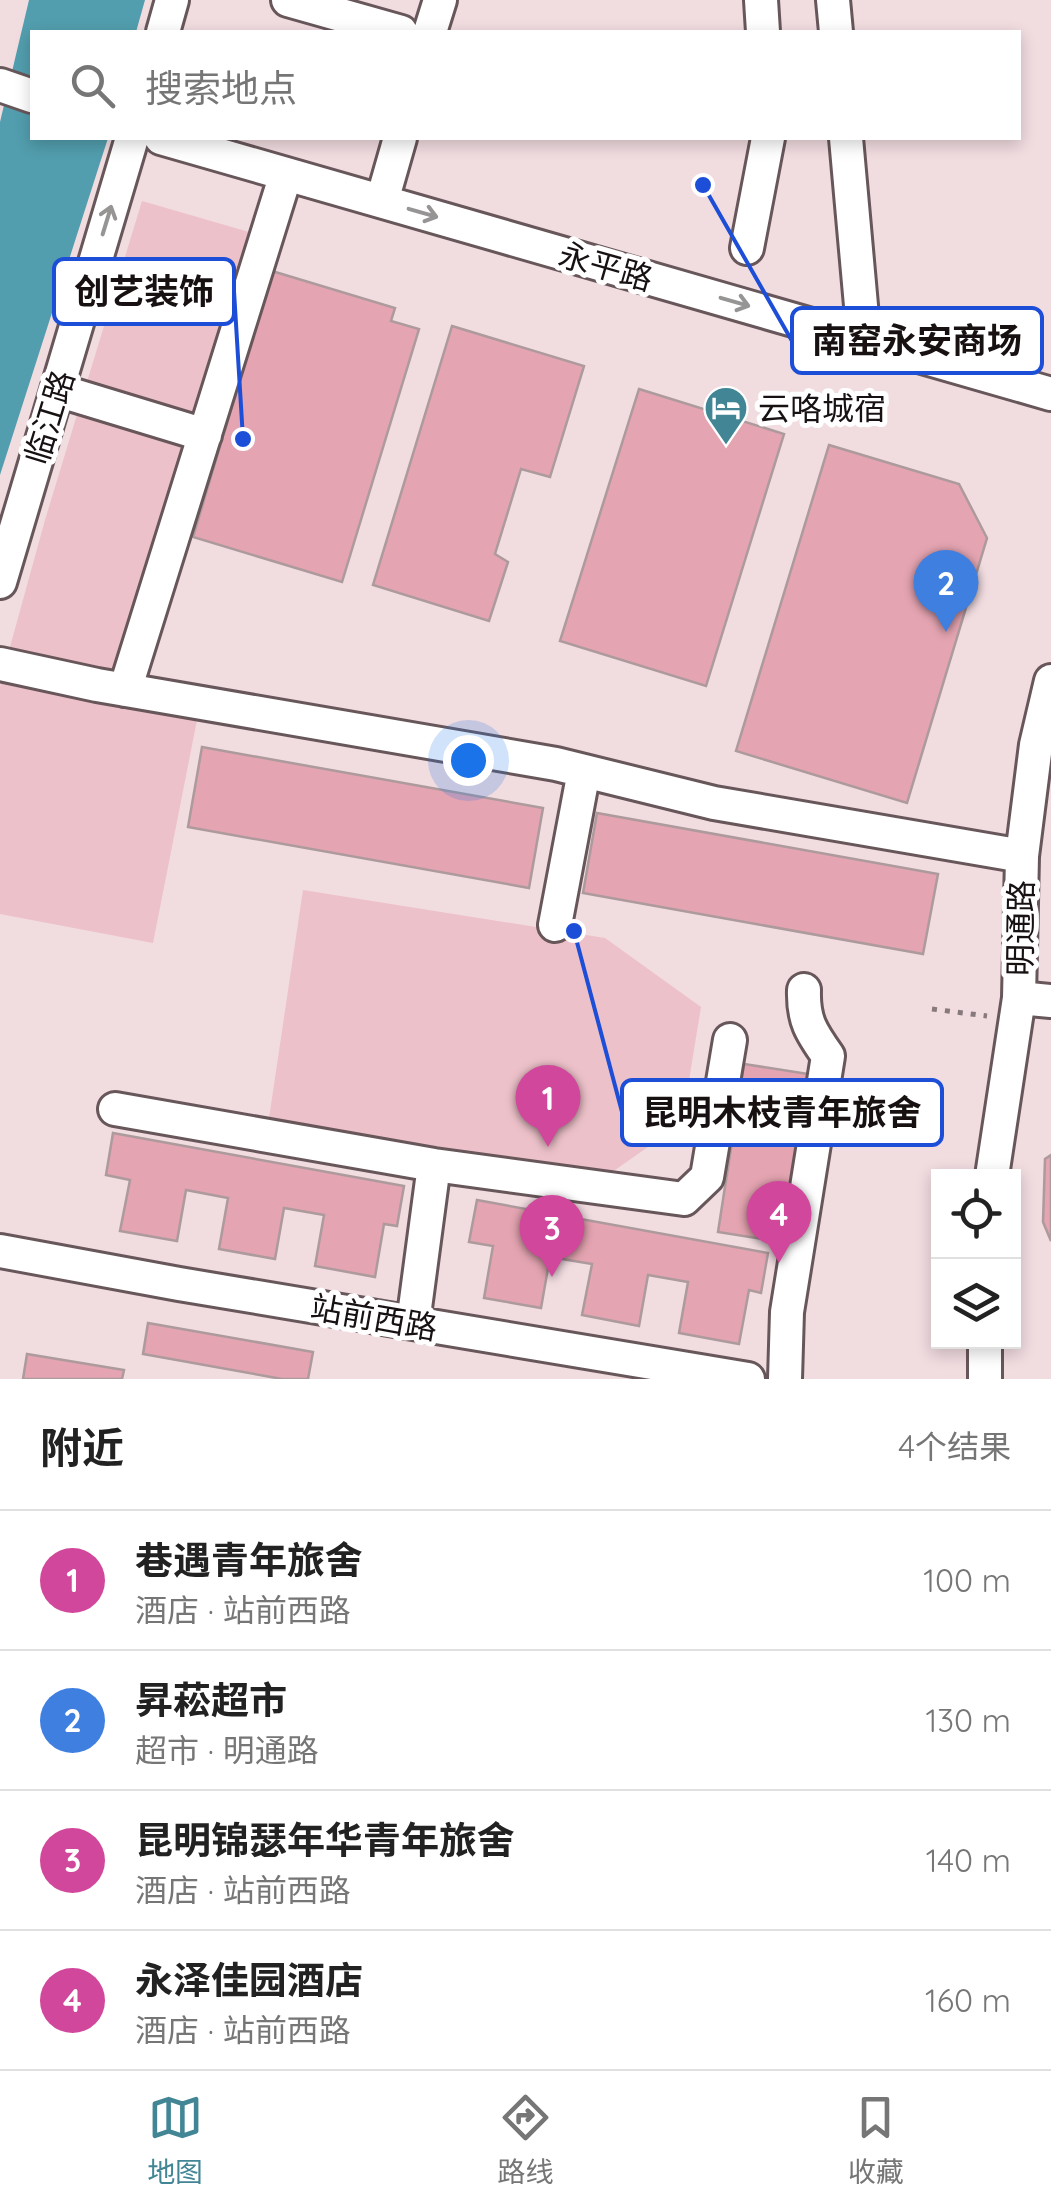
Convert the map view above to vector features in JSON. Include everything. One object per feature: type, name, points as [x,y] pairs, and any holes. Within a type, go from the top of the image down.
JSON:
[{"type":"street","points":[[288,0],[394,30]]},
{"type":"street","points":[[431,30],[440,0]]},
{"type":"street","points":[[761,0],[762,30]]},
{"type":"street","points":[[833,0],[836,30]]},
{"type":"street","name":"临江路","points":[[0,582],[131,140]]},
{"type":"street","name":"永平路","points":[[168,140],[1051,394]]},
{"type":"street","points":[[382,201],[399,140]]},
{"type":"street","points":[[746,248],[768,140]]},
{"type":"street","points":[[846,140],[864,339]]},
{"type":"street","points":[[125,690],[286,174]]},
{"type":"street","points":[[56,390],[205,435]]},
{"type":"street","points":[[0,664],[125,690],[516,757],[714,803],[1022,856]]},
{"type":"street","name":"明通路","points":[[993,1169],[1028,1006],[1022,856],[1036,745],[1051,681]]},
{"type":"street","points":[[555,925],[584,771]]},
{"type":"street","points":[[786,1379],[788,1312],[828,1056],[803,1012],[804,990]]},
{"type":"street","points":[[115,1109],[434,1166],[684,1199],[707,1177],[730,1040]]},
{"type":"street","points":[[413,1324],[434,1166]]},
{"type":"street","name":"站前西路","points":[[0,1252],[748,1379]]},
{"type":"street","points":[[985,1379],[986,1349]]},
{"type":"path","points":[[932,1009],[1028,1006]]},
{"type":"shaded area","points":[[142,201],[249,232],[111,697],[198,715],[153,943],[0,914],[2,676]]},
{"type":"shaded area","points":[[303,890],[605,938],[701,1007],[682,1123],[608,1175],[268,1125]]},
{"type":"water","points":[[29,0],[145,0],[137,30],[30,30],[30,140],[107,140],[0,475],[0,122]]},
{"type":"building","points":[[272,271],[395,308],[391,321],[419,329],[342,582],[193,537]]},
{"type":"building","points":[[452,326],[584,366],[550,477],[521,469],[495,554],[508,562],[489,621],[373,585]]},
{"type":"building","points":[[639,389],[784,434],[706,686],[560,641]]},
{"type":"building","points":[[829,445],[959,484],[987,538],[907,803],[736,751]]},
{"type":"building","points":[[202,747],[543,808],[529,888],[188,827]]},
{"type":"building","points":[[597,813],[938,874],[923,954],[583,893]]},
{"type":"building","points":[[744,1064],[821,1076],[795,1244],[718,1232]]},
{"type":"building","points":[[113,1133],[404,1186],[397,1226],[384,1224],[375,1277],[315,1266],[324,1215],[284,1208],[275,1259],[219,1249],[228,1198],[186,1190],[177,1241],[120,1231],[130,1180],[106,1175]]},
{"type":"building","points":[[1051,1155],[1051,1241],[1043,1222],[1045,1159]]},
{"type":"building","points":[[477,1200],[768,1253],[761,1293],[749,1290],[739,1344],[679,1333],[688,1282],[648,1275],[639,1326],[582,1315],[592,1264],[550,1257],[541,1308],[484,1298],[493,1246],[469,1242]]},
{"type":"building","points":[[148,1323],[313,1352],[308,1379],[282,1379],[143,1354]]},
{"type":"building","points":[[27,1354],[124,1370],[122,1379],[23,1379]]},
{"type":"place","name":"南窑永安商场","points":[[703,185]]},
{"type":"place","name":"创艺装饰","points":[[243,439]]},
{"type":"place","name":"云咯城宿","points":[[726,446]]},
{"type":"place","name":"昇菘超市","points":[[946,632]]},
{"type":"place","name":"昆明木枝青年旅舍","points":[[574,931]]},
{"type":"place","name":"巷遇青年旅舍","points":[[548,1147]]},
{"type":"place","name":"永泽佳园酒店","points":[[779,1263]]},
{"type":"place","name":"昆明锦瑟年华青年旅舍","points":[[552,1277]]}]
